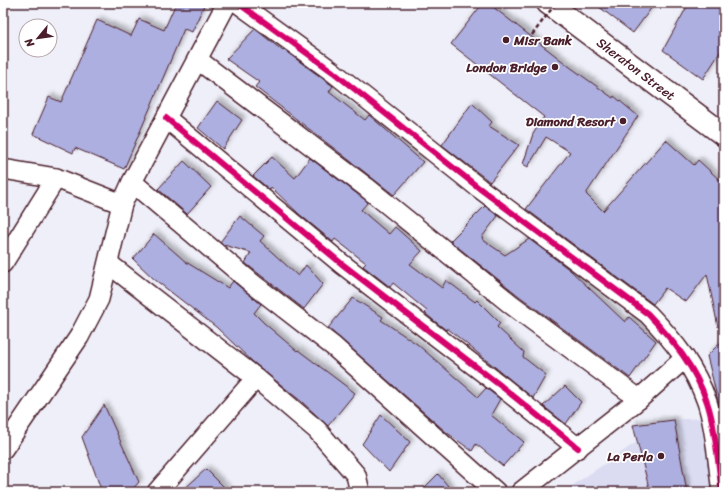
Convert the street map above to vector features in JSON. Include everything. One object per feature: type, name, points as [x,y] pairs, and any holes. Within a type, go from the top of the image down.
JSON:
[{"type":"street","points":[[3,449],[79,337],[99,299],[109,264],[122,204],[132,182],[227,3]]},
{"type":"street","points":[[238,3],[334,72],[479,188],[648,314],[670,337],[685,358],[697,377],[708,403],[722,492]]},
{"type":"street","name":"Sheraton Street","points":[[548,3],[724,135]]},
{"type":"street","points":[[198,60],[366,187],[512,305],[639,399]]},
{"type":"street","points":[[166,118],[342,264],[501,386],[578,448]]},
{"type":"street","points":[[3,169],[56,178],[122,204]]},
{"type":"street","points":[[3,263],[56,178]]},
{"type":"street","points":[[132,182],[253,284],[333,346],[496,492]]},
{"type":"street","points":[[109,264],[256,378],[317,430],[356,475],[360,492]]},
{"type":"street","points":[[521,492],[639,399],[685,358]]},
{"type":"street","points":[[157,492],[256,378]]},
{"type":"path","points":[[532,35],[556,3]]},
{"type":"shaded area","name":"La Perla","points":[[700,418],[713,492],[563,492],[669,420]]},
{"type":"building","points":[[176,3],[205,3],[192,32],[184,29],[124,169],[75,148],[73,153],[33,134],[49,97],[61,102],[97,20],[131,36],[139,19],[164,30]]},
{"type":"building","points":[[483,3],[488,3],[570,67],[613,98],[614,96],[638,116],[586,194],[603,211],[666,140],[694,165],[698,160],[724,184],[724,326],[718,327],[707,274],[686,302],[665,288],[653,304],[526,209],[570,152],[546,137],[528,167],[523,164],[533,134],[544,117],[451,44]]},
{"type":"building","points":[[594,3],[655,3],[633,33]]},
{"type":"building","points":[[689,3],[718,3],[724,7],[724,46],[703,79],[663,50]]},
{"type":"building","points":[[255,29],[283,51],[284,50],[333,86],[329,92],[365,120],[369,115],[423,162],[394,195],[255,87],[259,82],[226,59]]},
{"type":"building","points":[[217,101],[242,120],[223,149],[198,128]]},
{"type":"building","points":[[472,103],[492,122],[489,126],[519,145],[490,182],[442,145]]},
{"type":"building","points":[[272,157],[295,178],[310,158],[368,202],[361,210],[389,234],[395,227],[422,251],[410,264],[442,288],[446,280],[475,302],[477,300],[500,323],[497,327],[524,352],[523,357],[546,375],[533,398],[447,328],[446,330],[433,320],[425,313],[427,311],[393,283],[390,287],[363,266],[366,263],[335,239],[333,242],[299,214],[271,187],[270,190],[253,176]]},
{"type":"building","points":[[184,161],[211,187],[187,214],[158,189]]},
{"type":"building","points":[[485,206],[498,216],[482,237],[483,240],[505,255],[529,239],[570,270],[625,322],[629,317],[656,341],[630,378],[519,296],[450,241]]},
{"type":"building","points":[[240,216],[264,236],[260,241],[298,276],[306,265],[323,284],[304,309],[245,263],[251,253],[224,245],[220,242]]},
{"type":"building","points":[[154,234],[186,262],[228,288],[233,281],[261,304],[254,313],[264,323],[297,351],[298,350],[355,393],[328,426],[302,402],[253,362],[216,327],[154,279],[133,259]]},
{"type":"building","points":[[353,298],[383,317],[381,320],[417,344],[478,397],[486,388],[500,399],[491,415],[524,442],[503,466],[476,444],[472,451],[446,432],[328,328]]},
{"type":"building","points":[[724,339],[724,404],[719,405],[707,356]]},
{"type":"building","points":[[565,386],[581,402],[566,424],[543,406]]},
{"type":"building","points":[[104,405],[139,482],[130,492],[102,492],[82,437]]},
{"type":"building","points":[[381,415],[410,442],[389,472],[362,444]]},
{"type":"building","points":[[674,420],[687,492],[650,492],[633,425]]},
{"type":"building","points":[[206,469],[229,492],[181,492]]},
{"type":"building","points":[[438,474],[453,492],[420,492]]},
{"type":"cycle path","points":[[238,3],[333,72],[479,188],[648,314],[666,334],[690,366],[702,389],[713,423],[722,492]]},
{"type":"cycle path","points":[[166,118],[342,264],[501,386],[578,448]]},
{"type":"place","name":"Misr Bank","points":[[506,40]]},
{"type":"place","name":"London Bridge","points":[[555,67]]},
{"type":"place","name":"Diamond Resort","points":[[623,121]]},
{"type":"place","name":"La Perla","points":[[661,456]]}]
